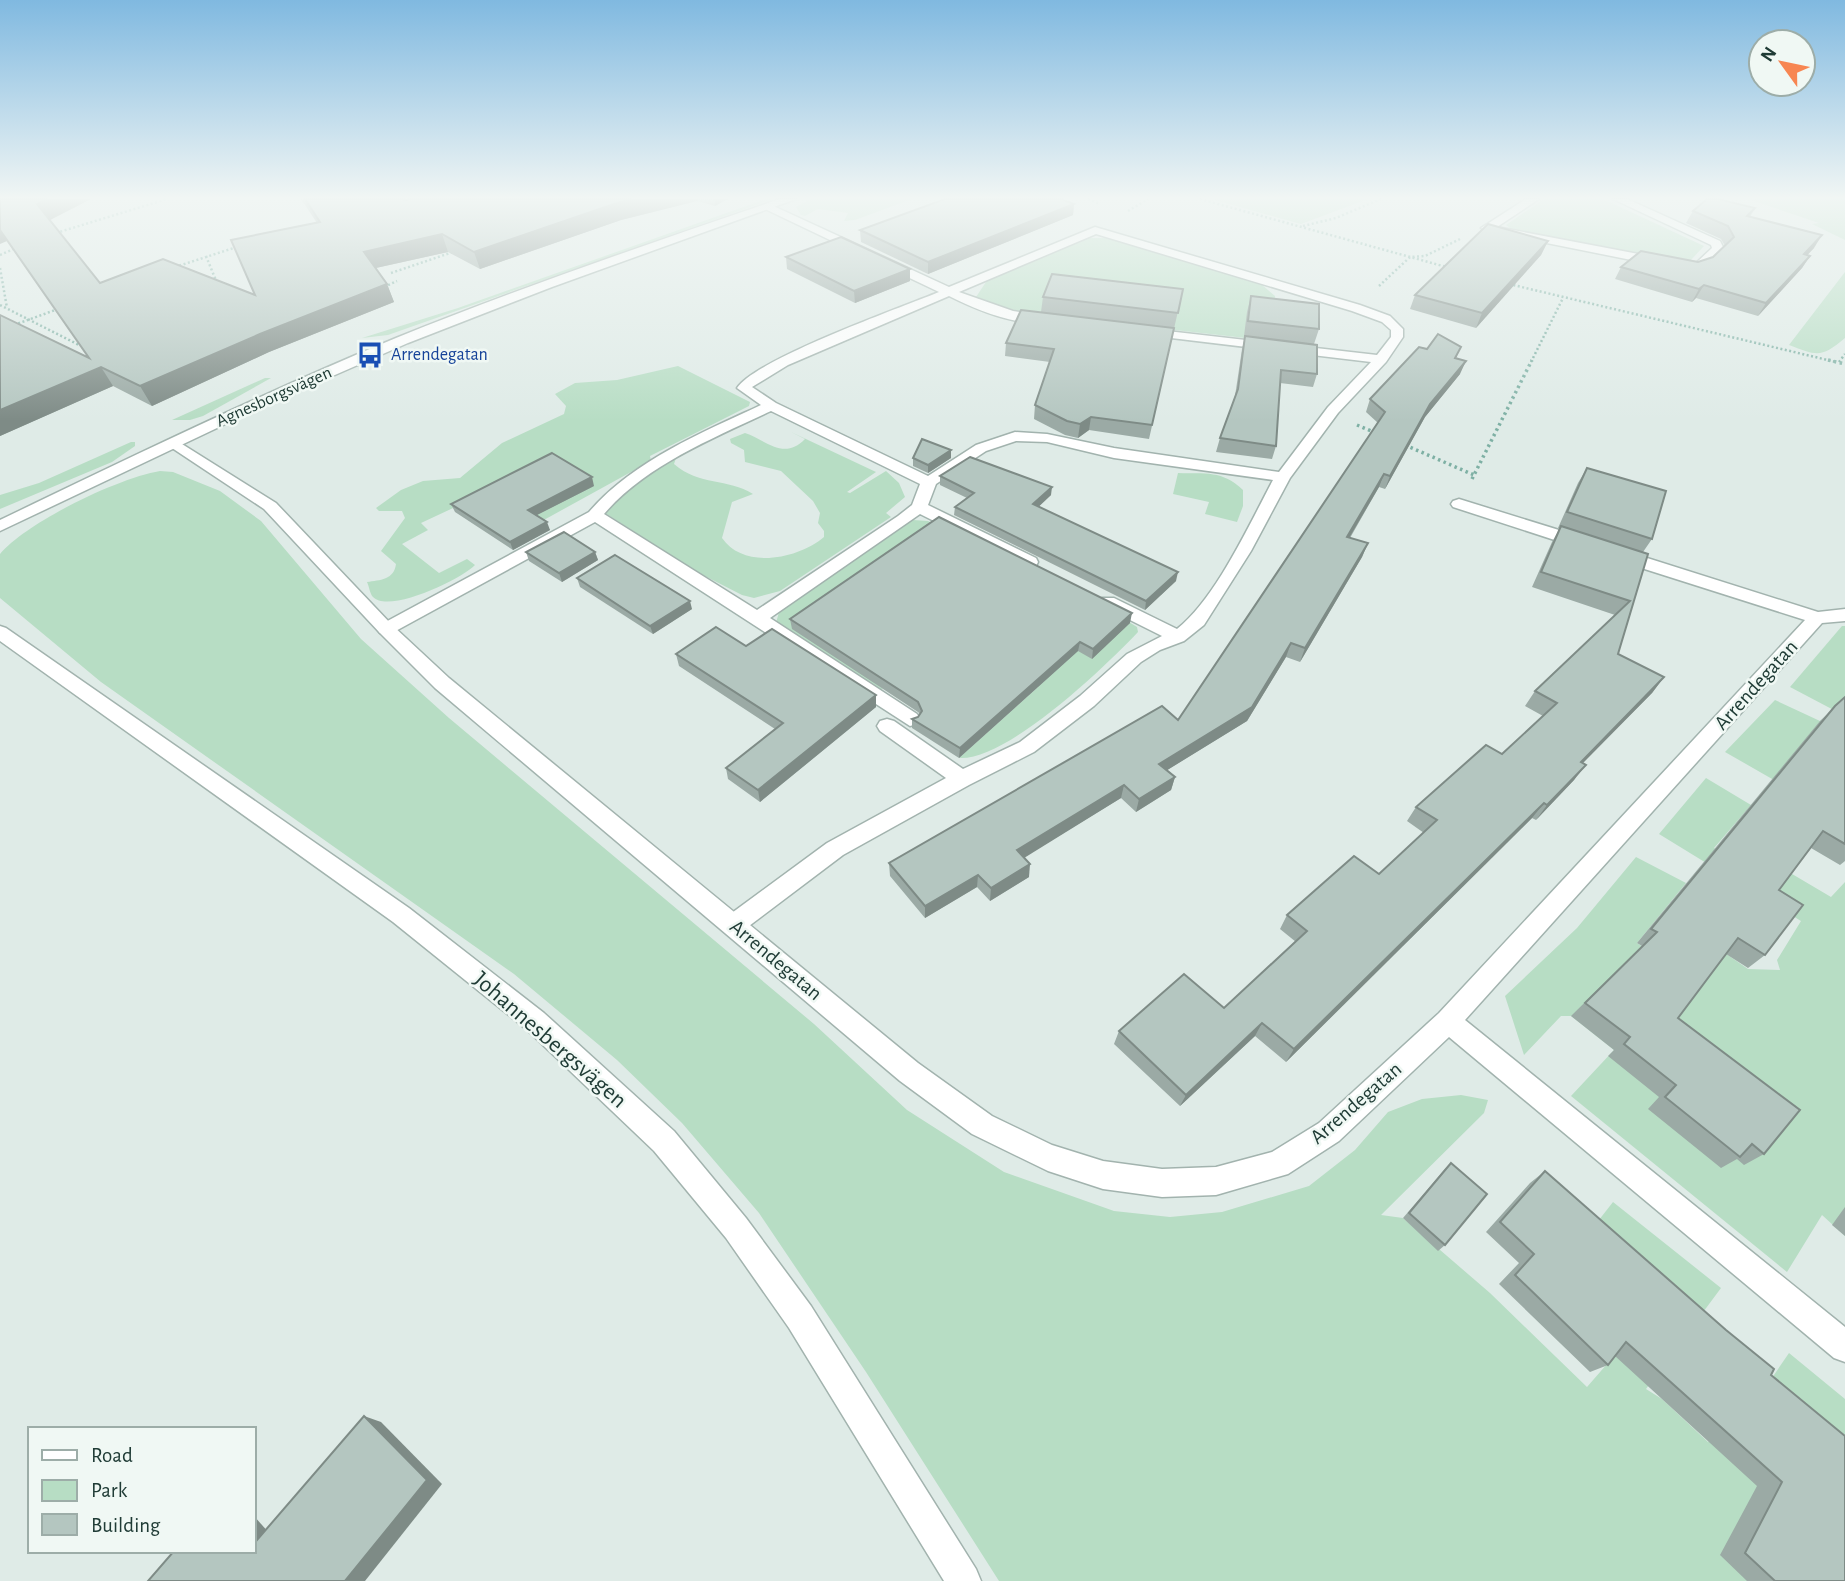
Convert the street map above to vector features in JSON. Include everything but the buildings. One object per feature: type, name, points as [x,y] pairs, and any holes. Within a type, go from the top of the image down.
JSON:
[{"type":"street","name":"Agnesborgsvägen","points":[[0,526],[174,443],[402,341],[580,273]]},
{"type":"street","points":[[909,273],[996,311],[1064,321]]},
{"type":"street","points":[[929,482],[771,406],[744,388],[748,382],[822,344],[994,273]]},
{"type":"street","points":[[733,925],[835,849],[961,779],[1027,747],[1087,701],[1134,657],[1153,646],[1178,637],[1198,621],[1243,551],[1283,477],[1331,413],[1381,359],[1397,337],[1397,329],[1386,319],[1238,273]]},
{"type":"street","points":[[1133,330],[1381,359]]},
{"type":"street","points":[[386,629],[595,515],[610,497],[687,447],[771,406]]},
{"type":"street","points":[[757,618],[919,507],[929,482],[981,448],[1015,436],[1047,438],[1114,453],[1283,477]]},
{"type":"street","name":"Arrendegatan","points":[[174,443],[270,506],[386,629],[442,682],[909,1072],[982,1125],[1048,1157],[1103,1175],[1163,1183],[1216,1181],[1278,1164],[1329,1132],[1448,1021],[1817,618]]},
{"type":"street","points":[[1459,504],[1817,618],[1845,615]]},
{"type":"street","points":[[919,507],[1042,569]]},
{"type":"street","points":[[595,515],[910,719]]},
{"type":"street","points":[[1091,593],[1178,637]]},
{"type":"street","name":"Johannesbergsvägen","points":[[0,632],[401,915],[535,1021],[664,1141],[736,1228],[800,1317],[964,1581]]},
{"type":"street","points":[[887,726],[961,779]]},
{"type":"street","points":[[1448,1021],[1845,1347]]},
{"type":"path","points":[[1,273],[7,309]]},
{"type":"path","points":[[213,273],[220,292]]},
{"type":"path","points":[[1356,308],[1393,273]]},
{"type":"path","points":[[374,291],[397,281]]},
{"type":"path","points":[[1499,281],[1845,364]]},
{"type":"path","points":[[1459,504],[1563,298]]},
{"type":"path","points":[[0,305],[83,347]]},
{"type":"path","points":[[9,327],[60,309]]},
{"type":"path","points":[[1839,362],[1845,354]]},
{"type":"path","points":[[1331,413],[1378,434]]},
{"type":"path","points":[[1402,444],[1474,475]]},
{"type":"green space","points":[[564,273],[388,335],[362,338]]},
{"type":"green space","points":[[998,273],[1223,273],[1261,284],[1275,296],[1272,341],[1016,312],[976,297],[990,276]]},
{"type":"green space","points":[[1845,273],[1845,338],[1819,353],[1789,345]]},
{"type":"green space","points":[[678,366],[750,402],[749,406],[650,456],[651,461],[542,521],[466,502],[421,523],[428,530],[402,544],[439,573],[467,559],[475,565],[441,586],[409,598],[381,601],[372,596],[367,582],[386,578],[395,569],[396,564],[381,551],[405,518],[402,511],[379,511],[376,508],[401,490],[423,481],[460,478],[502,443],[564,414],[566,406],[555,394],[575,383],[617,380]]},
{"type":"green space","points":[[265,378],[271,378],[203,416],[190,420],[172,420]]},
{"type":"green space","points":[[791,432],[876,472],[847,492],[850,493],[886,471],[899,483],[905,497],[886,513],[891,517],[780,591],[754,598],[742,595],[695,571],[602,511],[605,505],[677,455],[674,464],[693,476],[734,486],[753,494],[732,502],[722,538],[732,548],[757,558],[772,558],[800,551],[824,537],[824,531],[818,523],[820,513],[813,501],[781,471],[745,462],[744,450],[731,443],[730,439],[745,433],[782,449],[797,445],[805,439]]},
{"type":"green space","points":[[135,442],[135,446],[112,462],[0,509],[0,495],[39,483]]},
{"type":"green space","points":[[160,471],[173,472],[220,491],[261,521],[361,639],[449,718],[814,1024],[907,1110],[1004,1172],[1114,1211],[1170,1217],[1222,1212],[1309,1186],[1355,1150],[1388,1112],[1422,1099],[1461,1095],[1488,1100],[1484,1113],[1381,1215],[1403,1218],[1490,1293],[1587,1387],[1614,1356],[1588,1234],[1613,1202],[1721,1288],[1646,1389],[1662,1399],[1708,1442],[1765,1388],[1789,1353],[1845,1399],[1845,1581],[999,1581],[866,1372],[759,1213],[682,1123],[617,1060],[514,974],[101,682],[0,598],[0,554],[13,542],[74,503],[121,482]]},
{"type":"green space","points":[[1178,473],[1221,476],[1243,490],[1243,506],[1237,522],[1205,514],[1209,502],[1173,494]]},
{"type":"green space","points":[[913,520],[928,521],[1124,619],[1137,627],[1138,632],[1080,688],[1028,728],[979,755],[959,758],[1038,687],[875,683],[883,689],[879,691],[776,623],[779,612],[897,528]]},
{"type":"green space","points":[[1842,626],[1845,626],[1845,716],[1790,687]]},
{"type":"green space","points":[[1775,700],[1820,721],[1823,719],[1844,820],[1725,752]]},
{"type":"green space","points":[[1706,778],[1751,805],[1714,848],[1776,885],[1787,871],[1831,897],[1845,882],[1845,1236],[1822,1215],[1787,1272],[1571,1096],[1614,1050],[1571,1016],[1561,1016],[1524,1055],[1505,996],[1577,928],[1636,857],[1686,883],[1637,943],[1698,983],[1722,951],[1748,969],[1780,970],[1777,960],[1801,921],[1659,834]]},
{"type":"place","name":"Arrendegatan","points":[[370,355]]}]
